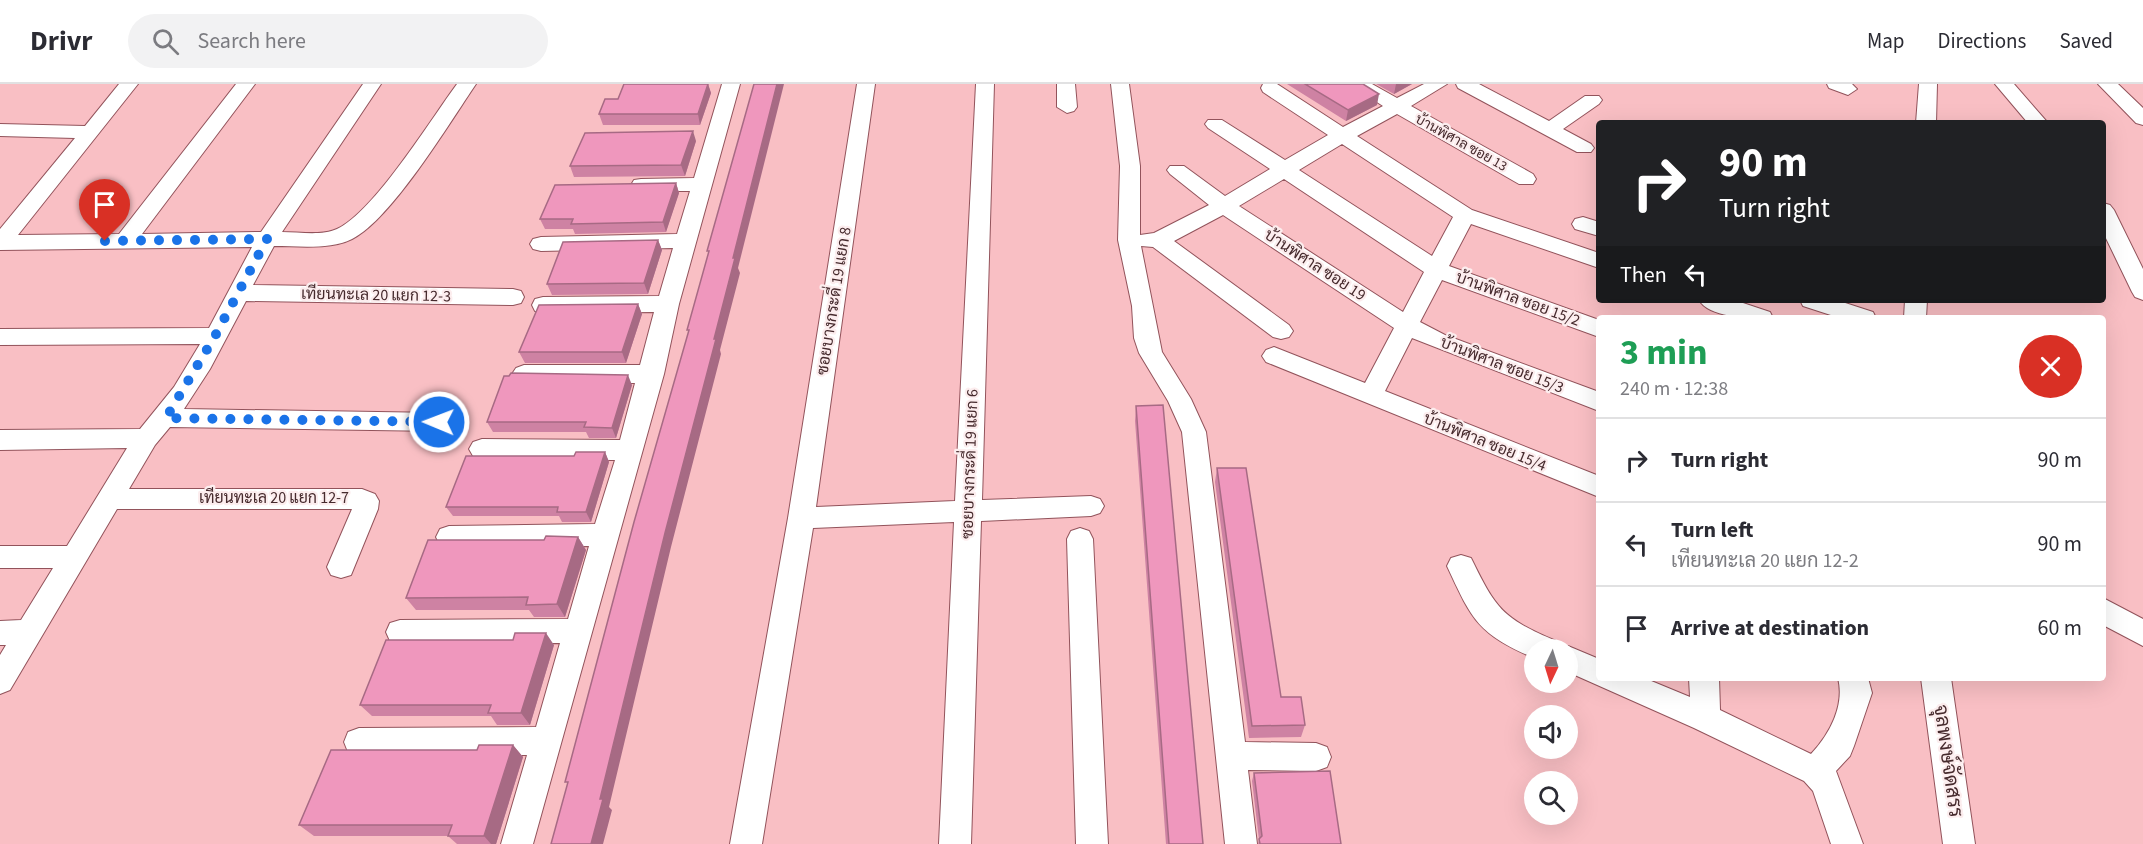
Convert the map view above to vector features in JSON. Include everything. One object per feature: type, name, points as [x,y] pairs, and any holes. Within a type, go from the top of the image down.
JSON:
[{"type":"street","points":[[0,242],[129,84]]},
{"type":"street","points":[[125,241],[246,84]]},
{"type":"street","points":[[0,681],[146,438],[166,418],[215,336],[267,239],[372,84]]},
{"type":"street","points":[[0,242],[329,238],[342,235],[356,227],[395,182],[467,84]]},
{"type":"street","name":"ซอยบางกระดี่ 19 แยก 8","points":[[801,518],[866,84]]},
{"type":"street","name":"ซอยบางกระดี่ 19 แยก 6","points":[[955,844],[985,84]]},
{"type":"street","points":[[1066,84],[1067,107]]},
{"type":"street","points":[[1120,84],[1130,166],[1129,240],[1151,353],[1179,399],[1194,432],[1229,756],[1241,844]]},
{"type":"street","name":"บ้านพิศาล ซอย 13","points":[[1358,84],[1526,179]]},
{"type":"street","points":[[1129,240],[1158,240],[1220,208],[1341,136],[1438,84]]},
{"type":"street","points":[[1465,84],[1584,148]]},
{"type":"street","points":[[1926,120],[1928,84]]},
{"type":"street","points":[[2004,84],[2035,120]]},
{"type":"street","points":[[2107,84],[2143,119]]},
{"type":"street","points":[[517,844],[652,374],[668,304],[702,184],[705,133],[723,85]]},
{"type":"street","points":[[1270,88],[1465,214],[1596,260]]},
{"type":"street","points":[[1549,130],[1592,100]]},
{"type":"street","name":"บ้านพิศาล ซอย 15/2","points":[[1215,124],[1436,269],[1596,328]]},
{"type":"street","points":[[0,130],[90,132]]},
{"type":"street","name":"บ้านพิศาล ซอย 19","points":[[1178,170],[1220,208],[1406,325]]},
{"type":"street","points":[[622,185],[702,184]]},
{"type":"street","points":[[1370,396],[1465,214]]},
{"type":"street","points":[[2106,216],[2143,292]]},
{"type":"street","points":[[1158,240],[1281,331]]},
{"type":"street","points":[[541,244],[686,241]]},
{"type":"street","name":"เทียนทะเล 20 แยก 12-3","points":[[239,293],[513,297]]},
{"type":"street","points":[[1719,303],[1753,315]]},
{"type":"street","points":[[1820,303],[1856,315]]},
{"type":"street","points":[[543,305],[668,304]]},
{"type":"street","name":"บ้านพิศาล ซอย 15/3","points":[[1406,325],[1437,341],[1596,401]]},
{"type":"street","points":[[0,337],[215,336]]},
{"type":"street","name":"บ้านพิศาล ซอย 15/4","points":[[1275,356],[1596,486]]},
{"type":"street","points":[[521,374],[652,374]]},
{"type":"street","points":[[166,418],[439,422]]},
{"type":"street","points":[[0,440],[146,438]]},
{"type":"street","points":[[482,449],[630,450]]},
{"type":"street","name":"เทียนทะเล 20 แยก 12-7","points":[[110,499],[362,499],[366,501],[366,509],[341,567]]},
{"type":"street","points":[[746,844],[801,518],[1091,506]]},
{"type":"street","points":[[449,537],[606,535]]},
{"type":"street","points":[[1080,539],[1092,844]]},
{"type":"street","points":[[0,557],[74,557]]},
{"type":"street","points":[[1461,566],[1479,606],[1495,626],[1524,640]]},
{"type":"street","points":[[2106,612],[2143,634]]},
{"type":"street","points":[[400,632],[577,631]]},
{"type":"street","points":[[0,633],[30,632]]},
{"type":"street","points":[[1578,663],[1596,671]]},
{"type":"street","points":[[1619,681],[1705,718],[1815,771],[1826,782],[1847,844]]},
{"type":"street","points":[[1704,681],[1705,718]]},
{"type":"street","points":[[1815,771],[1839,746],[1857,693],[1854,681]]},
{"type":"street","name":"จุลพงษ์จัดสรร","points":[[1936,681],[1959,844]]},
{"type":"street","points":[[359,742],[546,741]]},
{"type":"street","points":[[1229,756],[1316,757]]},
{"type":"building","points":[[624,84],[708,84],[698,114],[599,114],[605,99],[618,99]]},
{"type":"building","points":[[754,84],[777,84],[733,258],[735,258],[714,339],[716,339],[665,533],[591,844],[551,844],[568,782],[565,782],[634,522],[689,330],[687,330],[709,251],[707,251]]},
{"type":"building","points":[[1305,84],[1363,84],[1379,94],[1348,110]]},
{"type":"building","points":[[693,131],[681,165],[570,166],[585,133]]},
{"type":"building","points":[[676,183],[663,222],[571,224],[573,219],[540,219],[555,185]]},
{"type":"building","points":[[658,240],[644,283],[547,284],[563,242]]},
{"type":"building","points":[[638,304],[622,352],[519,352],[539,305]]},
{"type":"building","points":[[511,373],[628,375],[612,428],[584,427],[586,422],[487,422],[504,376],[509,376]]},
{"type":"building","points":[[1163,405],[1203,844],[1169,844],[1136,406]]},
{"type":"building","points":[[576,452],[605,452],[586,512],[557,512],[558,507],[446,507],[466,456],[574,456]]},
{"type":"building","points":[[1217,468],[1246,468],[1281,697],[1301,697],[1305,725],[1252,726]]},
{"type":"building","points":[[546,536],[578,537],[557,604],[526,605],[528,597],[406,598],[428,540],[544,540]]},
{"type":"building","points":[[515,633],[546,633],[521,713],[488,713],[491,705],[360,705],[386,640],[513,640]]},
{"type":"building","points":[[479,745],[513,745],[484,836],[448,836],[452,825],[299,825],[331,750],[477,750]]},
{"type":"building","points":[[1330,771],[1341,844],[1260,844],[1259,839],[1262,836],[1254,773]]},
{"type":"route","points":[[105,241],[267,239],[215,336],[166,418],[439,422]]}]
